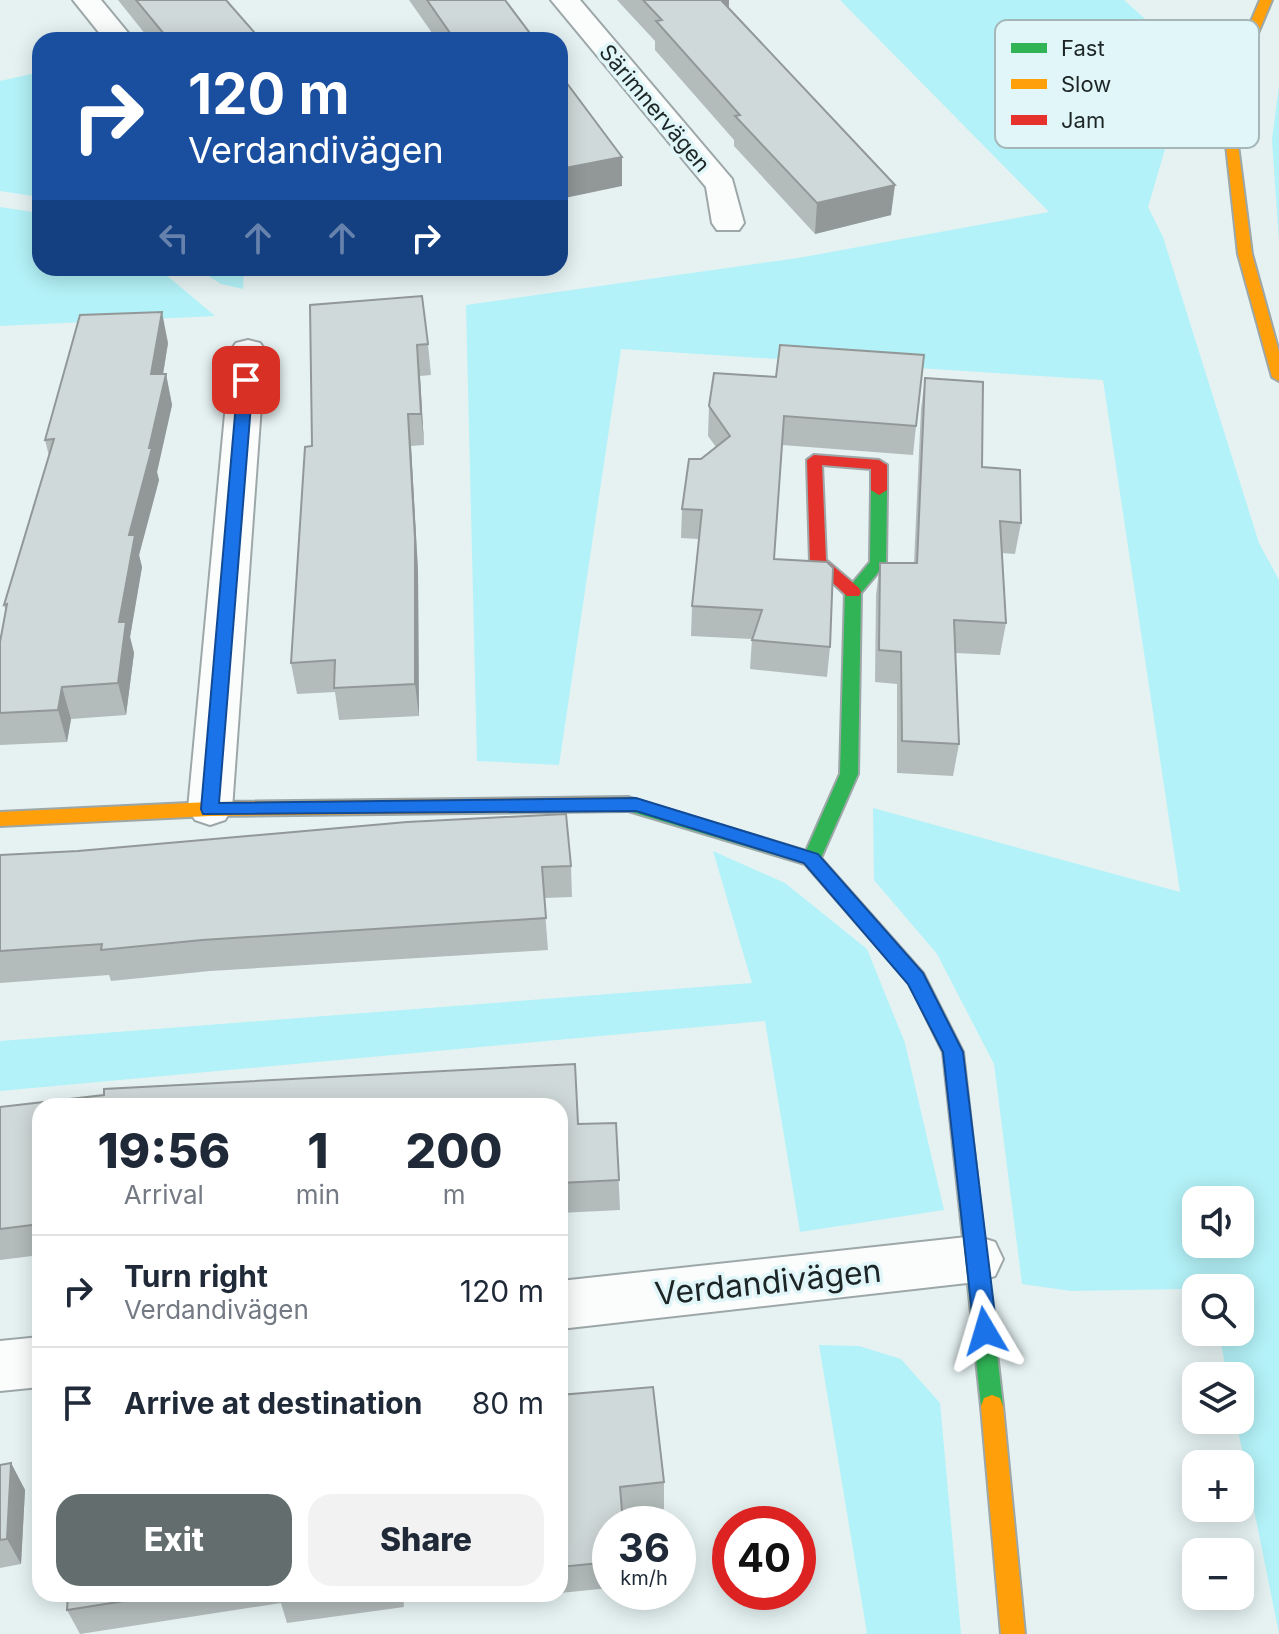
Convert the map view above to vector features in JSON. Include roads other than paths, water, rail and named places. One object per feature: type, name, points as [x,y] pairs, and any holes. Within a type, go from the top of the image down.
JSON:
[{"type":"street","points":[[87,0],[113,32]]},
{"type":"street","name":"Särimnervägen","points":[[565,0],[721,186],[728,223]]},
{"type":"street","points":[[1258,20],[1266,0]]},
{"type":"street","points":[[1232,148],[1245,254],[1279,377]]},
{"type":"street","points":[[210,809],[248,350]]},
{"type":"street","points":[[811,859],[849,774],[853,592],[878,563],[879,465],[814,460],[818,562],[853,592]]},
{"type":"street","points":[[0,819],[210,809],[636,804],[811,859],[916,978],[953,1052],[1013,1634]]},
{"type":"street","name":"Verdandivägen","points":[[568,1304],[976,1259]]},
{"type":"street","points":[[0,1366],[32,1363]]}]
